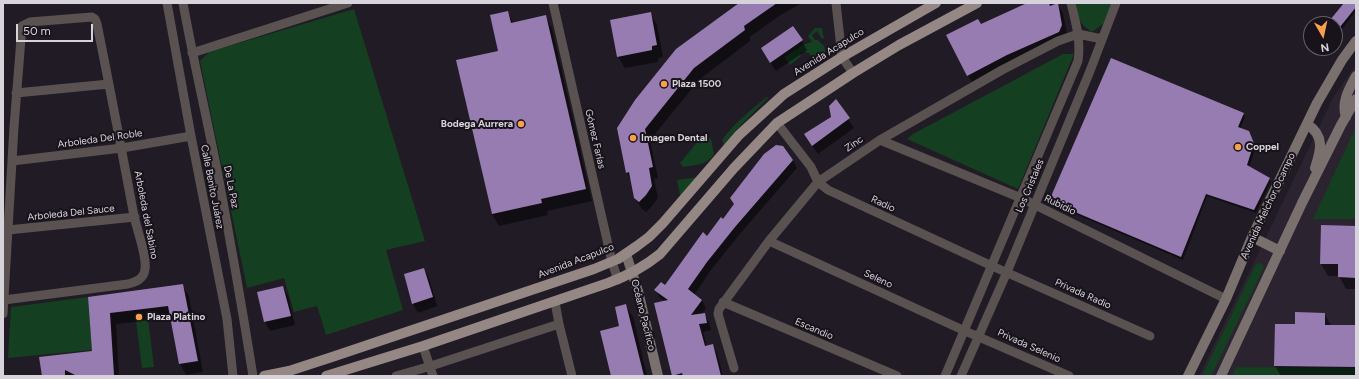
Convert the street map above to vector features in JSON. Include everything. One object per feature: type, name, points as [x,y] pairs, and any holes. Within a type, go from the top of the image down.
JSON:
[{"type":"main road","name":"Avenida Acapulco","points":[[264,376],[288,371],[332,357],[612,262],[637,246],[663,223],[739,135],[784,94],[842,56],[936,3]]},
{"type":"main road","points":[[326,376],[423,346],[555,302],[618,280],[633,273],[648,264],[660,254],[734,168],[777,123],[853,73],[906,41],[977,3]]},
{"type":"main road","name":"Avenida Melchor Ocampo","points":[[1188,376],[1226,299],[1252,237],[1317,103],[1342,60],[1356,41]]},
{"type":"main road","points":[[1318,135],[1332,131],[1343,121],[1345,99],[1356,76]]},
{"type":"main road","points":[[1220,376],[1302,203],[1343,121],[1356,100]]},
{"type":"main road","points":[[1302,203],[1319,154],[1320,144],[1318,135],[1312,128],[1305,128]]},
{"type":"main road","points":[[1252,237],[1280,250]]},
{"type":"main road","name":"Océano Pacífico","points":[[626,254],[633,273],[658,376]]},
{"type":"street","name":"Calle Benito Juárez","points":[[166,3],[227,320],[233,376]]},
{"type":"street","name":"De La Paz","points":[[183,3],[244,318],[253,376]]},
{"type":"street","points":[[192,53],[348,3]]},
{"type":"street","name":"Gómez Farías","points":[[554,3],[612,262],[618,280]]},
{"type":"street","points":[[836,3],[842,56],[853,73]]},
{"type":"street","name":"Los Cristales","points":[[945,376],[1078,61],[1078,34],[1071,3]]},
{"type":"street","name":"Los Cristales","points":[[961,376],[1090,71],[1116,3]]},
{"type":"street","name":"Arboleda del Sabino","points":[[4,300],[128,284],[137,281],[143,276],[145,269],[145,260],[135,217],[96,19],[87,16],[30,22],[22,26],[16,94]]},
{"type":"street","points":[[1078,34],[1102,39]]},
{"type":"street","name":"Zinc","points":[[734,368],[718,314],[719,309],[769,241],[818,182],[880,140],[1002,70],[1058,41],[1078,34]]},
{"type":"street","points":[[3,314],[16,94],[109,84]]},
{"type":"street","name":"Radio","points":[[777,123],[811,167],[818,182],[828,190],[1006,272]]},
{"type":"street","name":"Arboleda Del Roble","points":[[12,161],[122,148],[191,136]]},
{"type":"street","name":"Rubidio","points":[[880,140],[1021,198],[1226,299]]},
{"type":"street","name":"Arboleda Del Sauce","points":[[8,230],[135,217]]},
{"type":"street","name":"Seleno","points":[[769,241],[964,331],[979,336]]},
{"type":"street","name":"Privada Radio","points":[[1006,272],[1150,336]]},
{"type":"street","points":[[555,302],[572,376]]},
{"type":"street","name":"Escandio","points":[[723,302],[898,376]]},
{"type":"street","points":[[227,320],[244,318]]},
{"type":"street","points":[[396,376],[559,324]]},
{"type":"street","name":"Privada Selenio","points":[[979,336],[1069,376]]},
{"type":"street","points":[[423,346],[433,376]]},
{"type":"shaded area","points":[[1356,64],[1356,376],[1199,376],[1333,98]]},
{"type":"green space","points":[[1076,3],[1112,3],[1103,24],[1092,32],[1084,26],[1080,20]]},
{"type":"green space","points":[[354,9],[425,241],[386,250],[403,310],[326,335],[317,306],[294,312],[284,278],[247,288],[200,61],[209,52]]},
{"type":"green space","points":[[815,28],[822,28],[824,38],[822,39],[817,31],[812,35],[815,40],[818,40],[824,46],[827,58],[817,63],[810,54],[804,51],[800,53],[801,56],[790,65],[784,57],[805,44],[812,42],[808,36]]},
{"type":"green space","points":[[1063,54],[1074,54],[1018,189],[907,139],[913,134]]},
{"type":"green space","points":[[769,97],[736,130],[724,145],[722,140],[732,128],[748,112]]},
{"type":"green space","points":[[1356,127],[1356,219],[1313,219]]},
{"type":"green space","points":[[704,134],[711,139],[714,154],[711,158],[704,162],[683,167],[680,163]]},
{"type":"green space","points":[[699,177],[681,201],[677,180]]},
{"type":"green space","points":[[1260,263],[1264,266],[1260,276],[1211,376],[1202,376],[1256,264]]},
{"type":"green space","points":[[88,297],[92,350],[8,358],[11,307]]},
{"type":"green space","points":[[148,319],[154,367],[142,368],[136,321]]},
{"type":"green space","points":[[1236,367],[1356,368],[1356,376],[1232,376]]},
{"type":"building","name":"Plaza 1500","points":[[739,3],[777,3],[744,26],[745,30],[694,68],[645,129],[653,167],[649,168],[652,186],[639,202],[634,198],[629,172],[626,173],[617,128],[635,100],[676,49]]},
{"type":"building","points":[[1027,3],[1049,3],[1050,6],[1058,3],[1062,25],[1059,32],[1007,55],[967,76],[946,35],[978,19],[981,24]]},
{"type":"building","points":[[1344,3],[1356,3],[1356,7],[1343,23],[1343,16],[1333,16]]},
{"type":"building","name":"Bodega Aurrera","points":[[508,11],[511,23],[546,15],[586,189],[541,199],[542,203],[492,214],[456,60],[498,51],[490,15]]},
{"type":"building","points":[[651,12],[657,45],[652,46],[652,50],[617,57],[610,20]]},
{"type":"building","points":[[793,26],[803,40],[770,63],[761,48]]},
{"type":"building","points":[[1111,58],[1244,113],[1238,127],[1249,131],[1254,143],[1247,165],[1270,178],[1254,210],[1206,194],[1181,257],[1049,201]]},
{"type":"building","points":[[836,99],[850,118],[812,146],[804,134],[831,117],[829,106]]},
{"type":"building","points":[[776,145],[783,146],[793,160],[735,227],[688,289],[702,300],[691,315],[705,313],[707,323],[699,324],[705,346],[713,344],[721,376],[683,376],[682,373],[672,376],[654,303],[668,300],[654,290],[661,282],[665,285],[703,232],[707,236],[721,217],[723,219],[734,204],[730,198],[764,154]]},
{"type":"building","points":[[1321,225],[1356,226],[1356,278],[1338,277],[1338,264],[1320,264]]},
{"type":"building","points":[[424,268],[433,297],[412,304],[404,274]]},
{"type":"building","points":[[183,284],[198,361],[179,364],[168,306],[110,313],[114,375],[77,376],[65,370],[65,376],[42,376],[39,357],[92,351],[88,297]]},
{"type":"building","points":[[283,286],[291,316],[264,322],[257,292]]},
{"type":"building","points":[[626,304],[644,376],[611,376],[600,331],[619,326],[615,307]]},
{"type":"building","points":[[1295,312],[1325,313],[1325,325],[1356,325],[1356,367],[1274,366],[1275,324],[1295,324]]},
{"type":"place","name":"Plaza 1500","points":[[664,84]]},
{"type":"place","name":"Bodega Aurrera","points":[[521,124]]},
{"type":"place","name":"Imagen Dental","points":[[633,138]]},
{"type":"place","name":"Coppel","points":[[1238,147]]},
{"type":"place","name":"Plaza Platino","points":[[139,317]]}]
